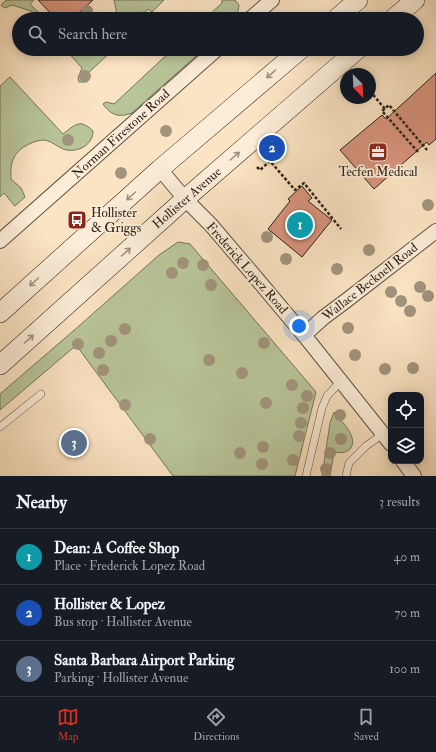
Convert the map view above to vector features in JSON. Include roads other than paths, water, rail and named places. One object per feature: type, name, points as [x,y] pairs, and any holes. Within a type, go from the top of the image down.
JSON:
[{"type":"main road","points":[[344,12],[358,0]]},
{"type":"main road","points":[[401,12],[415,0]]},
{"type":"main road","points":[[0,313],[160,170],[293,56]]},
{"type":"main road","name":"Hollister Avenue","points":[[0,365],[185,199],[350,56]]},
{"type":"street","points":[[258,12],[272,0]]},
{"type":"street","name":"Norman Firestone Road","points":[[0,241],[209,56]]},
{"type":"street","name":"Frederick Lopez Road","points":[[160,170],[185,199],[211,225],[304,335],[387,439]]},
{"type":"street","name":"Wallace Becknell Road","points":[[304,335],[318,322],[436,231]]},
{"type":"street","points":[[405,464],[414,476]]},
{"type":"lane","points":[[306,476],[322,408],[327,396],[341,381]]},
{"type":"lane","points":[[0,427],[41,394]]},
{"type":"lane","points":[[346,476],[349,463],[366,446],[387,439]]},
{"type":"place","name":"Hollister & Lopez","points":[[272,148]]},
{"type":"place","name":"Tecfen Medical","points":[[378,152]]},
{"type":"place","name":"Hollister & Griggs","points":[[77,220]]},
{"type":"place","name":"Dean: A Coffee Shop","points":[[300,225]]},
{"type":"place","name":"Santa Barbara Airport Parking","points":[[74,443]]}]
